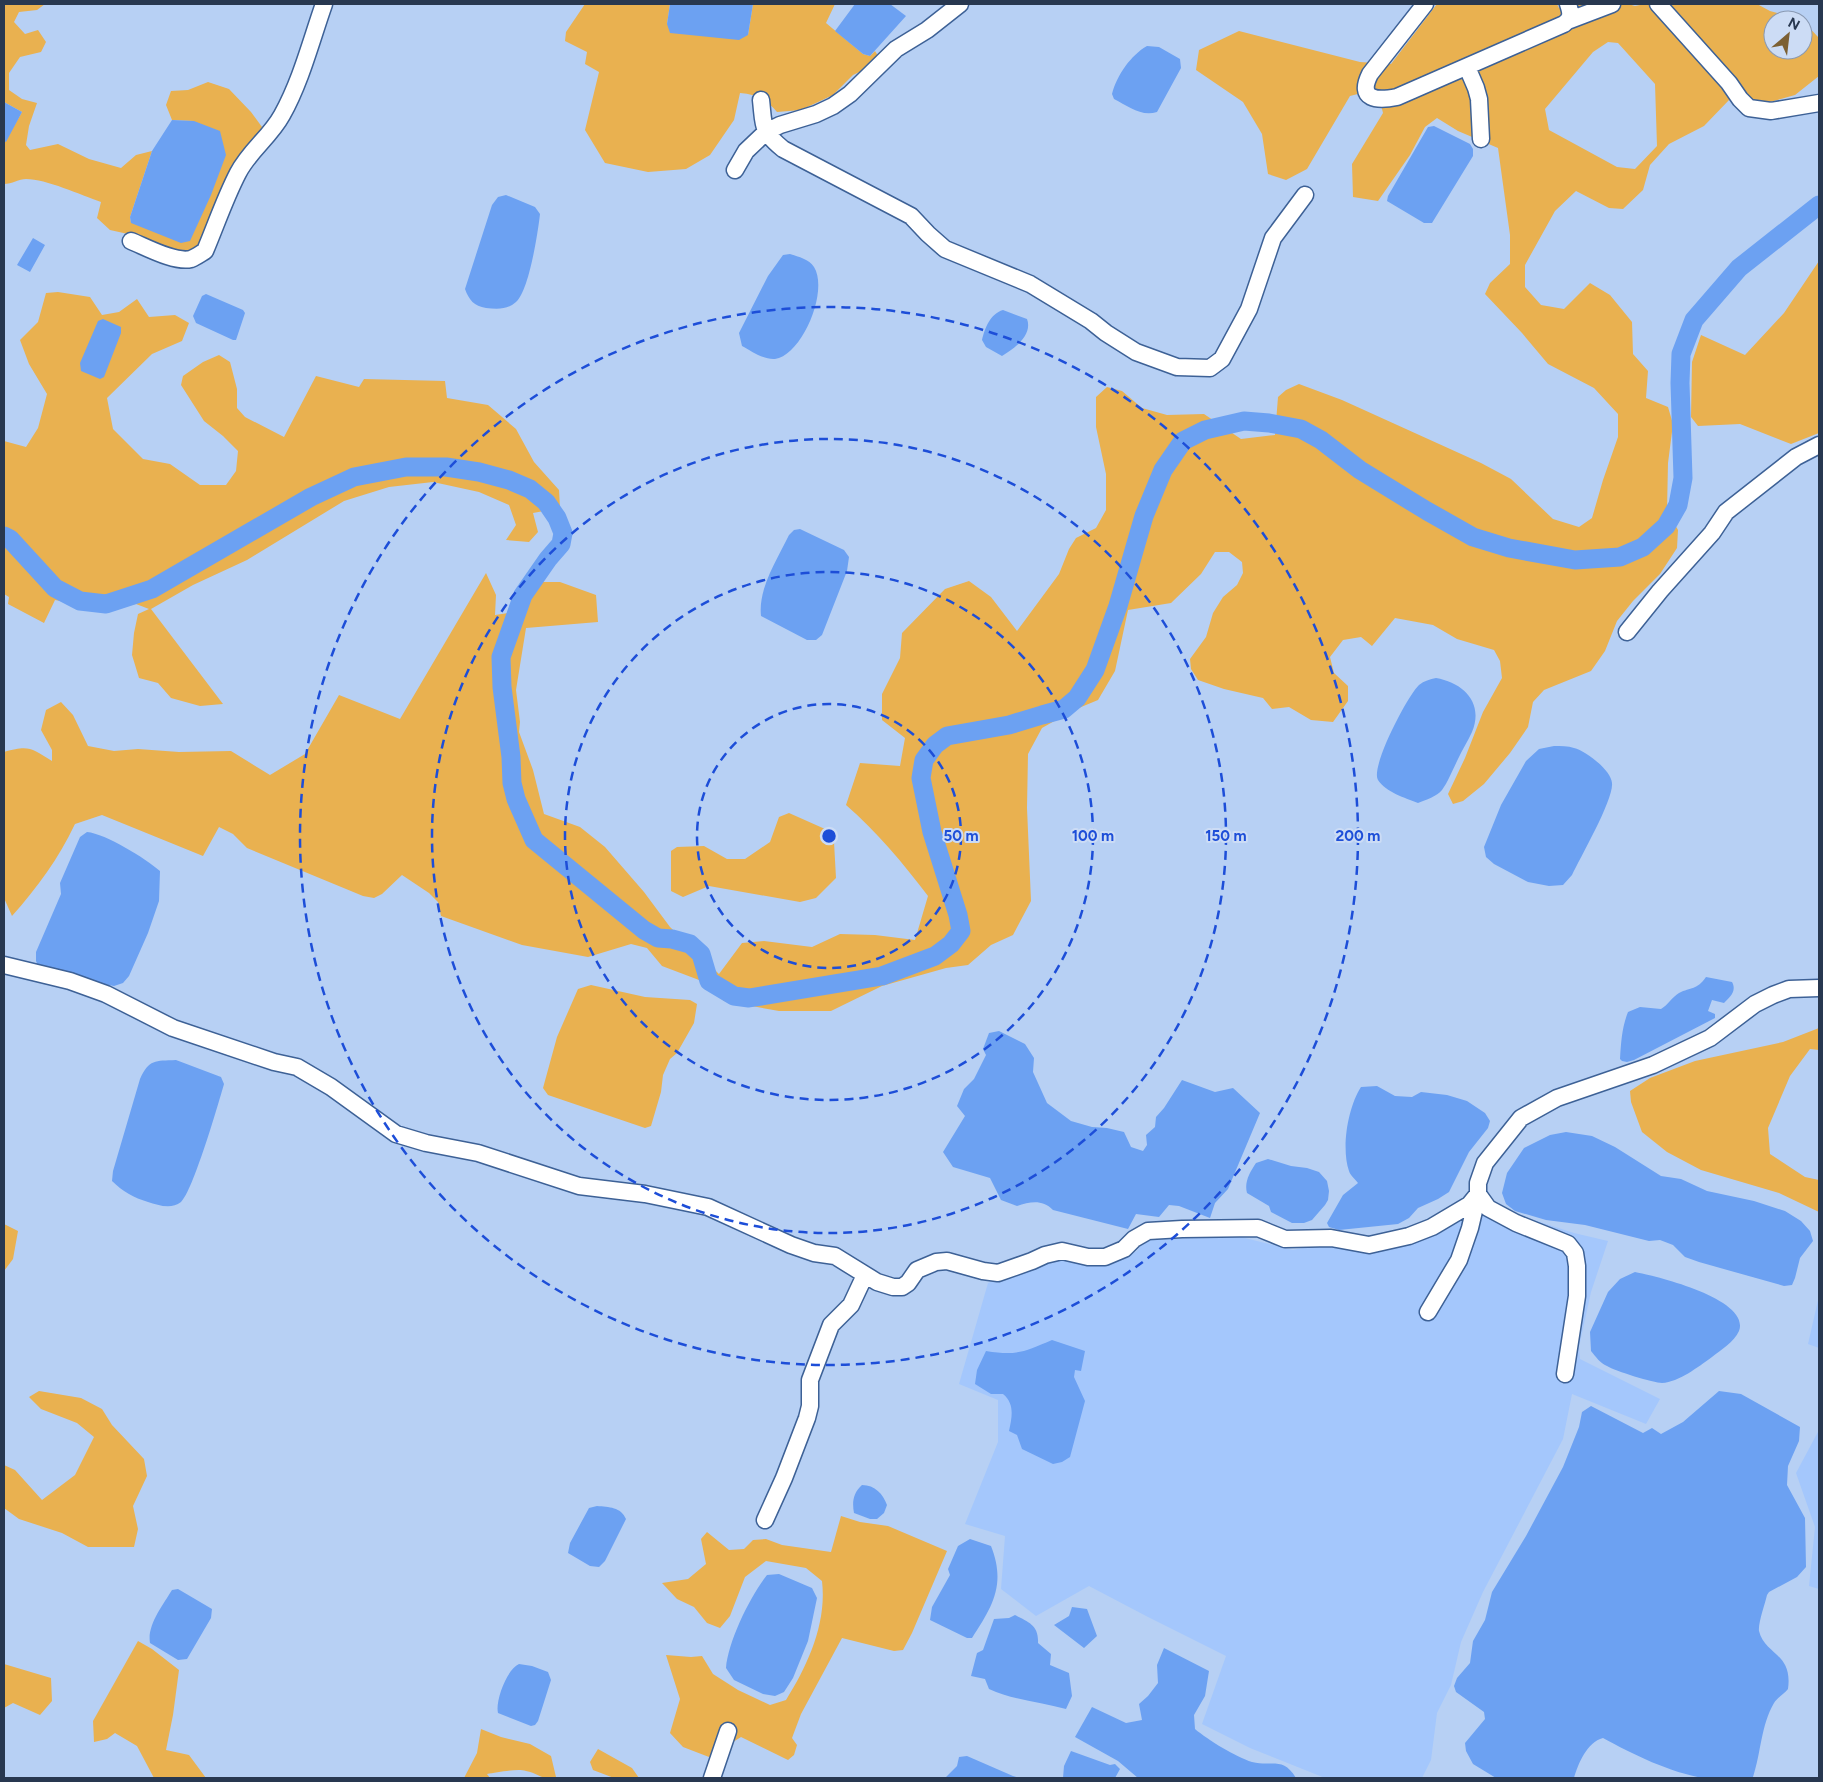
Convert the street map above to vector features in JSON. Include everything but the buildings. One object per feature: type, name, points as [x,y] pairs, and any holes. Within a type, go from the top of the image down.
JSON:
[{"type":"street","points":[[131,241],[178,260],[189,260],[204,251],[238,173],[252,150],[274,127],[282,114],[298,80],[324,4]]},
{"type":"street","points":[[1425,4],[1370,74],[1365,84],[1365,90],[1377,99],[1397,98],[1554,29],[1569,12],[1612,4]]},
{"type":"street","points":[[1658,4],[1729,83],[1740,100],[1749,108],[1771,111],[1819,103]]},
{"type":"street","points":[[736,170],[746,150],[766,132],[833,106],[850,94],[896,49],[927,30],[955,5]]},
{"type":"street","points":[[1467,67],[1479,99],[1481,139]]},
{"type":"street","points":[[762,100],[766,132],[769,137],[783,148],[911,216],[945,248],[1030,284],[1092,321],[1106,333],[1136,352],[1177,367],[1210,368],[1222,360],[1249,309],[1273,238],[1305,195]]},
{"type":"street","points":[[1627,632],[1660,591],[1712,533],[1726,512],[1796,457],[1819,445]]},
{"type":"street","points":[[4,965],[70,981],[122,1001],[173,1028],[274,1062],[297,1067],[331,1087],[396,1134],[426,1144],[478,1153],[579,1186],[645,1194],[708,1207],[791,1245],[835,1256],[887,1286],[902,1287],[908,1283],[917,1270],[936,1262],[947,1261],[998,1273],[1032,1262],[1045,1255],[1062,1251],[1088,1257],[1105,1257],[1124,1249],[1134,1238],[1148,1231],[1258,1228],[1285,1238],[1331,1238],[1369,1245],[1409,1236],[1432,1227],[1469,1205],[1478,1194]]},
{"type":"street","points":[[1428,1312],[1459,1260],[1478,1194],[1478,1183],[1485,1163],[1521,1118],[1557,1098],[1653,1065],[1710,1038],[1755,1004],[1773,994],[1789,990],[1819,988]]},
{"type":"street","points":[[1478,1194],[1488,1208],[1516,1223],[1568,1244],[1575,1253],[1578,1296],[1566,1374]]},
{"type":"street","points":[[765,1520],[784,1478],[807,1418],[810,1406],[810,1380],[831,1325],[851,1305],[865,1275]]},
{"type":"street","points":[[712,1778],[728,1731]]},
{"type":"shaded area","points":[[4,4],[45,4],[37,10],[19,12],[14,22],[25,34],[38,30],[46,42],[41,52],[20,57],[9,73],[9,90],[22,99],[37,103],[29,126],[26,145],[30,150],[58,144],[89,159],[121,168],[136,155],[152,151],[130,217],[131,223],[194,121],[172,120],[166,105],[171,91],[188,90],[208,82],[229,89],[251,112],[262,127],[197,248],[189,254],[167,249],[128,234],[110,230],[97,218],[101,202],[53,184],[26,179],[4,184],[4,141],[22,112],[4,102]]},
{"type":"shaded area","points":[[585,4],[670,4],[667,24],[748,35],[753,4],[835,4],[826,23],[863,54],[870,56],[875,51],[880,59],[872,66],[853,75],[833,95],[801,110],[777,112],[761,98],[740,93],[734,120],[710,155],[686,169],[648,172],[605,163],[585,130],[599,72],[585,64],[587,52],[565,41],[566,32]]},
{"type":"shaded area","points":[[670,4],[753,4],[748,35],[739,40],[670,33],[667,24]]},
{"type":"shaded area","points":[[855,4],[890,4],[906,16],[870,56],[863,54],[835,31]]},
{"type":"shaded area","points":[[1437,4],[1557,4],[1559,8],[1577,4],[1628,4],[1635,6],[1645,4],[1757,4],[1768,10],[1763,10],[1763,60],[1813,60],[1813,32],[1819,38],[1819,76],[1795,95],[1770,102],[1730,99],[1704,126],[1669,144],[1650,165],[1643,190],[1623,209],[1609,208],[1576,191],[1555,211],[1525,265],[1525,287],[1541,305],[1564,309],[1590,283],[1610,295],[1632,322],[1633,354],[1648,371],[1646,398],[1668,407],[1673,424],[1668,463],[1667,511],[1678,530],[1677,548],[1660,574],[1633,601],[1617,621],[1605,651],[1591,671],[1544,690],[1533,702],[1528,727],[1510,753],[1484,784],[1463,801],[1453,804],[1448,794],[1465,758],[1483,712],[1502,678],[1500,661],[1494,650],[1457,639],[1433,625],[1395,618],[1372,646],[1361,637],[1343,640],[1330,657],[1334,673],[1348,686],[1348,701],[1333,722],[1311,720],[1289,707],[1272,709],[1263,698],[1224,689],[1198,680],[1191,669],[1190,659],[1206,637],[1213,613],[1223,597],[1237,585],[1243,573],[1242,562],[1229,552],[1215,552],[1201,574],[1171,603],[1128,610],[1115,671],[1098,700],[1074,710],[1042,728],[1028,754],[1027,808],[1031,901],[1013,935],[991,945],[968,965],[946,968],[882,986],[831,1011],[779,1011],[724,1001],[699,980],[662,966],[647,948],[631,944],[588,957],[522,945],[441,916],[438,902],[429,893],[402,875],[382,894],[374,898],[363,896],[247,848],[233,834],[219,827],[203,856],[102,815],[75,824],[47,872],[12,916],[4,898],[4,752],[25,748],[39,753],[52,761],[52,750],[41,730],[46,710],[61,702],[73,715],[88,746],[114,751],[138,749],[179,752],[231,751],[270,775],[305,754],[339,695],[400,719],[486,573],[496,595],[495,615],[523,611],[541,582],[560,582],[596,595],[598,622],[526,628],[516,690],[520,722],[519,732],[533,770],[544,814],[580,827],[605,847],[644,892],[670,927],[719,974],[742,943],[764,941],[812,947],[840,934],[875,935],[915,940],[928,896],[889,848],[846,805],[860,763],[900,766],[905,738],[882,720],[882,694],[900,658],[902,633],[945,589],[969,581],[991,597],[1017,631],[1059,574],[1069,549],[1076,538],[1096,528],[1106,510],[1106,474],[1096,427],[1096,397],[1107,387],[1122,391],[1142,408],[1167,415],[1204,414],[1241,439],[1275,435],[1278,397],[1286,390],[1299,384],[1342,400],[1481,463],[1511,479],[1553,519],[1579,527],[1592,518],[1618,437],[1618,414],[1594,388],[1548,364],[1485,294],[1490,283],[1510,264],[1510,235],[1498,148],[1458,131],[1437,118],[1425,127],[1410,155],[1378,201],[1353,197],[1352,164],[1383,113],[1377,89],[1350,96],[1307,169],[1286,180],[1268,174],[1262,134],[1243,102],[1196,70],[1199,50],[1239,31],[1360,62],[1391,64]],"holes":[[[1608,42],[1618,43],[1655,84],[1657,146],[1635,169],[1617,167],[1549,130],[1545,109],[1593,52]]]},
{"type":"shaded area","points":[[1147,46],[1159,47],[1180,59],[1181,68],[1157,112],[1151,113],[1140,112],[1130,108],[1114,99],[1112,94],[1125,66]]},
{"type":"shaded area","points":[[4,102],[22,112],[6,142],[4,141]]},
{"type":"shaded area","points":[[172,120],[194,121],[220,131],[226,155],[211,195],[190,241],[181,243],[131,223],[130,217],[152,151]]},
{"type":"shaded area","points":[[1434,126],[1470,144],[1473,149],[1473,156],[1432,223],[1424,223],[1387,201],[1388,196],[1428,127]]},
{"type":"shaded area","points":[[506,195],[535,207],[540,214],[535,247],[529,274],[521,296],[513,305],[505,308],[486,308],[472,302],[465,289],[492,205],[498,197]]},
{"type":"shaded area","points":[[33,238],[45,245],[30,272],[17,265]]},
{"type":"shaded area","points":[[790,254],[807,260],[814,267],[818,278],[815,306],[803,334],[795,346],[785,355],[775,359],[766,358],[742,346],[739,333],[768,276],[783,255]]},
{"type":"shaded area","points":[[1819,261],[1819,433],[1791,444],[1740,424],[1698,426],[1691,417],[1692,362],[1701,335],[1745,355],[1784,313]]},
{"type":"shaded area","points":[[58,292],[90,297],[102,315],[119,312],[137,299],[149,317],[175,315],[189,323],[182,341],[152,354],[107,398],[113,429],[143,459],[170,464],[200,485],[226,485],[236,471],[238,451],[204,421],[181,385],[183,376],[203,362],[219,355],[230,362],[237,389],[237,408],[245,417],[284,437],[316,376],[359,387],[364,379],[445,381],[447,398],[488,405],[516,429],[534,462],[559,490],[560,508],[533,513],[538,532],[529,542],[506,540],[516,525],[509,505],[479,492],[433,482],[389,487],[344,501],[247,560],[193,585],[151,609],[223,704],[200,706],[171,698],[158,683],[139,678],[132,655],[138,614],[149,609],[136,604],[105,609],[55,600],[44,623],[8,604],[9,597],[4,594],[4,441],[26,447],[38,428],[47,394],[29,364],[20,340],[38,322],[46,293]]},
{"type":"shaded area","points":[[206,294],[243,310],[245,313],[236,340],[196,323],[193,316],[202,296]]},
{"type":"shaded area","points":[[1003,310],[1027,319],[1028,325],[1025,336],[1021,341],[1002,356],[986,347],[982,340],[991,318]]},
{"type":"shaded area","points":[[103,319],[121,327],[121,333],[104,377],[100,379],[81,371],[80,363],[98,321]]},
{"type":"shaded area","points":[[800,529],[844,550],[849,557],[847,571],[822,635],[816,640],[807,640],[761,616],[762,595],[769,574],[789,535],[794,530]]},
{"type":"shaded area","points":[[1436,678],[1455,684],[1469,696],[1473,703],[1475,722],[1472,732],[1442,790],[1418,803],[1386,788],[1378,780],[1377,773],[1379,761],[1391,731],[1407,702],[1419,685],[1427,680]]},
{"type":"shaded area","points":[[1554,746],[1572,747],[1585,753],[1603,767],[1611,778],[1612,783],[1608,802],[1572,875],[1563,885],[1549,886],[1528,882],[1494,864],[1486,857],[1484,847],[1501,805],[1526,761],[1539,749]]},
{"type":"shaded area","points":[[789,813],[825,829],[834,842],[836,878],[816,898],[800,902],[709,886],[683,897],[671,891],[671,851],[677,847],[704,846],[727,859],[745,859],[770,842],[779,817]]},
{"type":"shaded area","points":[[87,832],[104,837],[125,847],[160,871],[159,901],[148,933],[129,976],[123,983],[114,986],[87,981],[76,974],[38,966],[36,961],[36,952],[61,894],[60,883],[80,837]]},
{"type":"shaded area","points":[[1706,977],[1732,982],[1734,988],[1732,994],[1724,1003],[1712,1000],[1708,1011],[1715,1014],[1715,1018],[1634,1060],[1627,1062],[1620,1059],[1623,1029],[1628,1012],[1640,1007],[1661,1009],[1677,995],[1697,986]]},
{"type":"shaded area","points":[[591,985],[645,997],[690,1000],[697,1004],[694,1023],[677,1053],[670,1059],[663,1075],[661,1092],[651,1126],[645,1128],[548,1095],[543,1088],[557,1037],[578,989]]},
{"type":"shaded area","points":[[1819,1028],[1819,1050],[1810,1049],[1790,1076],[1768,1128],[1770,1154],[1805,1177],[1819,1180],[1819,1212],[1779,1193],[1701,1170],[1667,1152],[1642,1132],[1631,1102],[1630,1091],[1650,1078],[1695,1061],[1783,1042]]},
{"type":"shaded area","points":[[999,1031],[1025,1044],[1034,1058],[1033,1072],[1047,1103],[1071,1121],[1092,1127],[1124,1132],[1131,1147],[1143,1151],[1147,1145],[1146,1135],[1155,1127],[1156,1117],[1182,1080],[1215,1092],[1233,1088],[1260,1113],[1228,1189],[1215,1203],[1210,1218],[1179,1206],[1169,1205],[1159,1217],[1136,1214],[1128,1229],[1053,1210],[1045,1204],[1031,1203],[1017,1206],[1001,1200],[990,1178],[953,1167],[943,1152],[965,1116],[957,1106],[964,1089],[974,1079],[986,1055],[983,1049],[989,1033]]},
{"type":"shaded area","points":[[176,1060],[221,1077],[224,1084],[205,1147],[186,1195],[181,1202],[173,1206],[165,1206],[133,1196],[112,1181],[113,1171],[143,1072],[154,1062]]},
{"type":"shaded area","points":[[1377,1086],[1395,1096],[1412,1097],[1421,1092],[1447,1095],[1467,1101],[1485,1113],[1490,1121],[1488,1128],[1469,1152],[1449,1192],[1418,1208],[1409,1218],[1398,1224],[1339,1230],[1329,1227],[1327,1223],[1343,1195],[1358,1183],[1350,1172],[1346,1151],[1349,1116],[1356,1095],[1361,1087]]},
{"type":"shaded area","points":[[1566,1132],[1592,1136],[1615,1147],[1661,1176],[1681,1179],[1707,1191],[1754,1201],[1785,1211],[1801,1221],[1810,1231],[1813,1241],[1800,1258],[1792,1285],[1784,1286],[1699,1262],[1685,1257],[1673,1245],[1660,1240],[1649,1241],[1585,1225],[1546,1220],[1515,1211],[1506,1204],[1502,1193],[1507,1173],[1524,1148],[1550,1135]]},
{"type":"shaded area","points":[[1268,1159],[1319,1172],[1327,1181],[1328,1200],[1312,1220],[1304,1223],[1292,1223],[1271,1212],[1269,1206],[1247,1193],[1247,1181],[1254,1166],[1256,1163]]},
{"type":"shaded area","points":[[1488,1197],[1515,1214],[1574,1233],[1608,1241],[1591,1292],[1579,1347],[1580,1359],[1660,1399],[1646,1424],[1572,1394],[1563,1439],[1483,1592],[1461,1642],[1451,1685],[1437,1713],[1431,1760],[1422,1778],[1325,1778],[1250,1748],[1202,1724],[1226,1656],[1089,1586],[1036,1616],[1001,1589],[1005,1536],[965,1524],[998,1442],[998,1400],[959,1384],[988,1283],[1060,1257],[1107,1265],[1137,1251],[1145,1239],[1237,1236],[1293,1250],[1330,1242],[1375,1251],[1398,1247],[1465,1219]]},
{"type":"shaded area","points":[[4,1224],[18,1231],[13,1259],[4,1271]]},
{"type":"shaded area","points":[[1635,1272],[1662,1278],[1717,1299],[1731,1309],[1739,1319],[1737,1335],[1701,1365],[1682,1377],[1668,1382],[1662,1383],[1643,1379],[1605,1365],[1591,1351],[1590,1332],[1608,1292],[1620,1279]]},
{"type":"shaded area","points":[[1819,1296],[1819,1348],[1808,1344]]},
{"type":"shaded area","points":[[1052,1340],[1085,1351],[1081,1371],[1075,1370],[1074,1377],[1085,1401],[1070,1457],[1062,1462],[1053,1464],[1022,1449],[1017,1435],[1009,1431],[1012,1411],[1007,1398],[1003,1394],[991,1394],[975,1384],[977,1370],[986,1351],[1020,1352]]},
{"type":"shaded area","points":[[39,1391],[81,1398],[102,1409],[112,1425],[144,1459],[147,1476],[133,1506],[138,1529],[134,1547],[88,1547],[62,1533],[19,1519],[4,1508],[4,1465],[15,1470],[42,1500],[75,1475],[94,1437],[77,1423],[41,1409],[29,1397]]},
{"type":"shaded area","points":[[1719,1391],[1741,1394],[1800,1427],[1799,1441],[1788,1466],[1787,1485],[1805,1518],[1806,1567],[1797,1577],[1769,1592],[1761,1618],[1759,1631],[1762,1639],[1783,1661],[1788,1677],[1788,1689],[1775,1701],[1766,1720],[1753,1777],[1716,1779],[1691,1776],[1652,1762],[1603,1738],[1597,1740],[1588,1749],[1578,1766],[1574,1778],[1496,1778],[1473,1764],[1466,1751],[1465,1743],[1485,1719],[1484,1712],[1456,1692],[1454,1686],[1457,1678],[1470,1663],[1473,1641],[1485,1620],[1492,1592],[1526,1536],[1563,1467],[1579,1427],[1582,1412],[1591,1406],[1643,1433],[1652,1428],[1661,1434],[1683,1422]]},
{"type":"shaded area","points":[[1819,1430],[1819,1589],[1809,1586],[1815,1527],[1796,1473]]},
{"type":"shaded area","points":[[862,1485],[875,1488],[887,1505],[884,1513],[877,1519],[870,1519],[854,1513],[854,1498]]},
{"type":"shaded area","points":[[597,1506],[618,1510],[626,1519],[605,1561],[599,1567],[590,1566],[568,1553],[570,1543],[589,1508]]},
{"type":"shaded area","points":[[841,1516],[860,1522],[888,1526],[947,1551],[903,1650],[894,1651],[842,1638],[801,1714],[792,1738],[797,1745],[794,1755],[788,1760],[741,1737],[709,1757],[683,1747],[670,1733],[680,1699],[666,1655],[702,1656],[713,1674],[738,1690],[770,1705],[786,1700],[802,1673],[819,1628],[823,1597],[822,1581],[806,1568],[766,1561],[745,1577],[730,1616],[720,1628],[707,1623],[694,1607],[677,1599],[662,1583],[688,1579],[706,1564],[701,1539],[707,1532],[729,1550],[744,1549],[753,1540],[766,1539],[782,1545],[831,1552]]},
{"type":"shaded area","points":[[970,1539],[991,1546],[997,1572],[997,1583],[995,1594],[986,1615],[972,1638],[967,1638],[930,1620],[932,1607],[950,1575],[948,1569],[958,1546]]},
{"type":"shaded area","points":[[779,1574],[812,1588],[817,1598],[808,1641],[793,1678],[784,1692],[775,1696],[763,1694],[734,1680],[726,1668],[735,1633],[760,1584],[767,1575]]},
{"type":"shaded area","points":[[178,1589],[212,1609],[211,1618],[187,1659],[178,1660],[150,1643],[150,1636],[153,1622],[160,1609],[172,1590]]},
{"type":"shaded area","points":[[1072,1607],[1087,1609],[1097,1636],[1084,1648],[1054,1625],[1069,1616]]},
{"type":"shaded area","points":[[1015,1615],[1035,1628],[1038,1643],[1051,1654],[1050,1665],[1069,1673],[1072,1696],[1066,1709],[998,1693],[989,1689],[985,1679],[971,1676],[977,1653],[983,1650],[994,1619],[1009,1618]]},
{"type":"shaded area","points":[[138,1641],[152,1649],[179,1670],[166,1750],[189,1755],[206,1778],[154,1778],[137,1746],[115,1733],[107,1739],[94,1742],[93,1721]]},
{"type":"shaded area","points":[[1164,1648],[1209,1671],[1205,1696],[1194,1715],[1195,1729],[1222,1748],[1245,1760],[1282,1765],[1291,1771],[1296,1778],[1138,1778],[1118,1761],[1075,1737],[1092,1707],[1126,1723],[1142,1720],[1139,1704],[1158,1683],[1157,1665]]},
{"type":"shaded area","points":[[4,1664],[51,1678],[52,1701],[40,1715],[13,1703],[4,1708]]},
{"type":"shaded area","points":[[519,1664],[532,1666],[548,1672],[551,1680],[538,1721],[535,1725],[531,1726],[498,1713],[498,1701],[506,1679],[510,1672]]},
{"type":"shaded area","points":[[481,1729],[501,1737],[530,1744],[551,1756],[556,1777],[544,1778],[530,1772],[518,1770],[487,1774],[490,1778],[464,1778],[477,1753]]},
{"type":"shaded area","points":[[598,1749],[632,1768],[639,1778],[614,1778],[593,1770],[590,1762]]},
{"type":"shaded area","points":[[1071,1751],[1110,1765],[1115,1764],[1120,1769],[1115,1778],[1063,1778],[1064,1766]]},
{"type":"shaded area","points":[[967,1756],[1020,1778],[945,1778],[957,1766],[959,1757]]},
{"type":"waterway","points":[[4,536],[10,539],[55,588],[80,601],[106,604],[152,589],[311,497],[354,477],[406,467],[446,467],[479,472],[509,480],[530,489],[546,502],[557,518],[563,533],[561,544],[523,595],[501,657],[502,687],[511,757],[512,783],[516,799],[534,840],[644,930],[658,938],[672,939],[690,944],[701,954],[709,981],[734,996],[749,998],[882,976],[935,956],[951,944],[961,931],[958,915],[932,832],[921,778],[924,760],[935,745],[947,736],[1009,725],[1064,709],[1077,698],[1095,670],[1118,606],[1144,516],[1163,470],[1183,441],[1205,430],[1244,421],[1301,429],[1321,440],[1360,470],[1473,537],[1509,548],[1575,560],[1620,557],[1643,547],[1666,526],[1678,505],[1683,478],[1681,354],[1694,320],[1739,268],[1819,205]]}]
